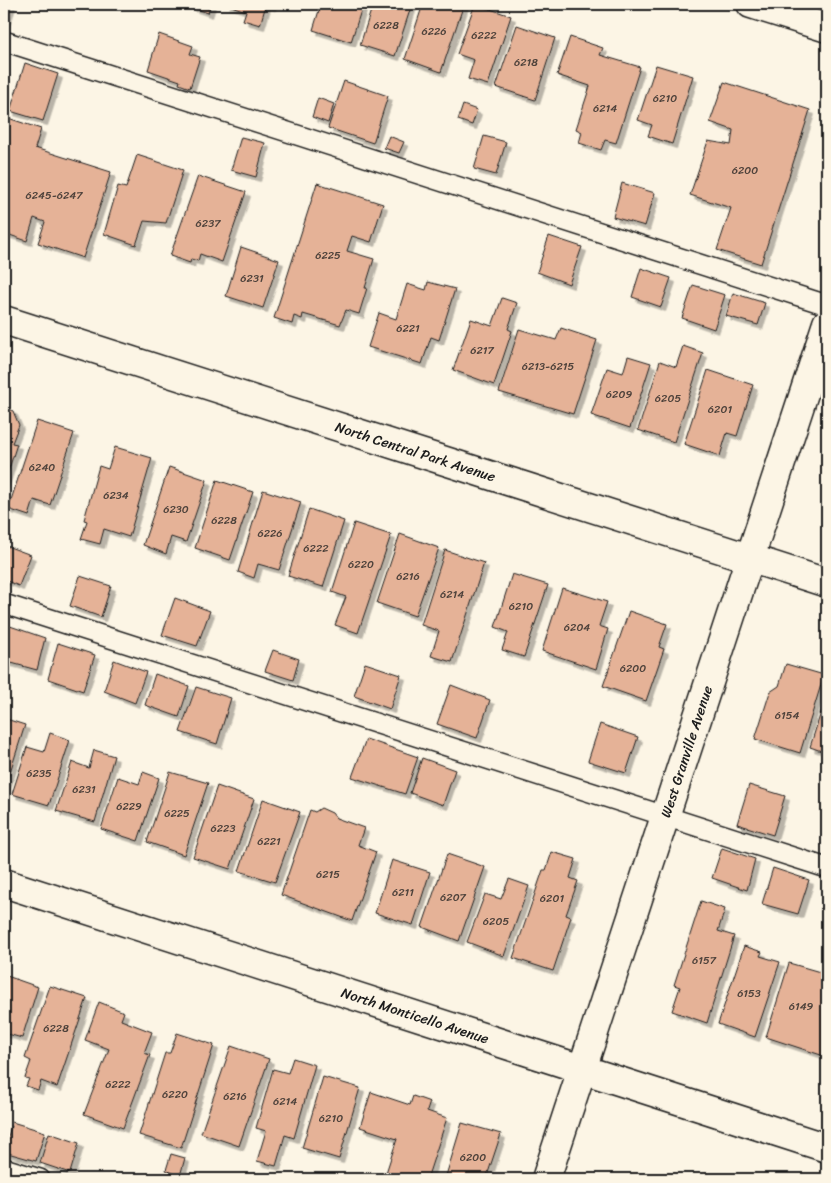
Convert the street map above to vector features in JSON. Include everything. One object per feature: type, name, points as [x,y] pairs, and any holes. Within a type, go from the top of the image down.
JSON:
[{"type":"street","points":[[751,4],[827,28]]},
{"type":"street","name":"North Central Park Avenue","points":[[4,320],[827,583]]},
{"type":"street","name":"West Granville Avenue","points":[[546,1179],[827,323]]},
{"type":"street","name":"North Monticello Avenue","points":[[4,883],[827,1148]]},
{"type":"lane","points":[[4,41],[827,306]]},
{"type":"lane","points":[[4,604],[827,868]]},
{"type":"lane","points":[[4,1168],[40,1179]]},
{"type":"building","points":[[4,4],[11,4],[4,25]]},
{"type":"building","points":[[192,4],[211,4],[208,13],[191,7]]},
{"type":"building","points":[[225,4],[272,4],[271,6],[266,5],[260,25],[243,20],[246,11]]},
{"type":"building","points":[[321,4],[363,4],[351,42],[313,30]]},
{"type":"building","points":[[373,4],[412,4],[395,56],[360,45]]},
{"type":"building","points":[[423,4],[464,4],[441,72],[405,59]]},
{"type":"building","points":[[475,4],[511,16],[488,85],[468,79],[474,60],[457,54]]},
{"type":"building","points":[[517,25],[555,38],[535,100],[496,87]]},
{"type":"building","points":[[159,34],[193,46],[190,54],[200,57],[190,88],[179,84],[180,81],[148,70]]},
{"type":"building","points":[[570,37],[603,48],[600,55],[640,67],[616,143],[605,140],[601,150],[579,143],[582,132],[576,129],[590,86],[557,75]]},
{"type":"building","points":[[25,63],[58,74],[43,121],[10,111]]},
{"type":"building","points":[[656,65],[693,76],[672,144],[648,136],[652,125],[638,120]]},
{"type":"building","points":[[344,81],[388,96],[373,143],[328,128]]},
{"type":"building","points":[[724,82],[810,110],[761,264],[717,250],[731,208],[690,195],[708,141],[731,145],[733,130],[710,122]]},
{"type":"building","points":[[318,98],[334,104],[328,123],[312,117]]},
{"type":"building","points":[[463,105],[477,110],[472,125],[458,120]]},
{"type":"building","points":[[8,118],[41,129],[35,148],[111,172],[83,258],[38,243],[45,222],[34,218],[27,241],[4,233],[4,130]]},
{"type":"building","points":[[389,136],[404,142],[399,153],[384,148]]},
{"type":"building","points":[[484,136],[506,142],[496,175],[474,169]]},
{"type":"building","points":[[241,137],[265,143],[256,177],[231,170]]},
{"type":"building","points":[[137,155],[183,170],[166,223],[144,221],[136,245],[104,234],[118,186],[126,188]]},
{"type":"building","points":[[198,176],[246,192],[222,262],[200,254],[198,261],[191,259],[190,263],[170,256]]},
{"type":"building","points":[[317,183],[383,204],[371,242],[352,236],[347,251],[374,259],[359,314],[346,310],[340,325],[303,314],[302,319],[294,316],[292,324],[274,318]]},
{"type":"building","points":[[622,183],[655,193],[645,226],[613,217]]},
{"type":"building","points":[[549,236],[582,247],[569,284],[537,272]]},
{"type":"building","points":[[241,247],[279,260],[263,308],[226,296]]},
{"type":"building","points":[[641,268],[671,278],[661,307],[632,297]]},
{"type":"building","points":[[428,282],[455,289],[439,340],[431,337],[422,364],[368,347],[379,313],[396,319],[407,284],[426,290]]},
{"type":"building","points":[[693,285],[725,295],[714,329],[682,318]]},
{"type":"building","points":[[733,293],[765,303],[758,325],[726,316]]},
{"type":"building","points":[[502,298],[517,303],[508,329],[512,331],[494,385],[453,370],[471,319],[492,326]]},
{"type":"building","points":[[561,328],[597,340],[573,414],[499,392],[519,329],[556,340]]},
{"type":"building","points":[[683,346],[703,353],[674,442],[638,430],[660,361],[676,367]]},
{"type":"building","points":[[628,356],[651,363],[630,428],[591,415],[607,368],[623,373]]},
{"type":"building","points":[[708,370],[753,385],[737,436],[727,433],[720,456],[684,444]]},
{"type":"building","points":[[8,408],[13,411],[19,425],[12,443],[17,444],[4,484],[4,409]]},
{"type":"building","points":[[37,421],[74,433],[50,505],[34,500],[29,516],[8,509]]},
{"type":"building","points":[[115,447],[152,458],[129,537],[104,529],[100,544],[81,539],[87,521],[84,520],[99,466],[108,469]]},
{"type":"building","points":[[169,467],[207,480],[186,542],[171,537],[166,554],[143,545]]},
{"type":"building","points":[[217,480],[253,492],[230,560],[195,548]]},
{"type":"building","points":[[263,490],[301,502],[279,570],[258,564],[254,578],[238,572]]},
{"type":"building","points":[[309,509],[344,521],[323,587],[288,576]]},
{"type":"building","points":[[354,523],[391,535],[358,633],[335,625],[346,597],[332,592]]},
{"type":"building","points":[[400,534],[439,548],[415,616],[377,603]]},
{"type":"building","points":[[4,545],[31,555],[19,586],[4,580]]},
{"type":"building","points":[[445,550],[484,563],[452,662],[431,656],[439,631],[421,625]]},
{"type":"building","points":[[512,574],[548,585],[524,657],[502,650],[508,632],[495,627]]},
{"type":"building","points":[[80,576],[111,586],[101,617],[70,606]]},
{"type":"building","points":[[562,588],[607,602],[599,626],[608,629],[596,669],[542,651]]},
{"type":"building","points":[[175,598],[210,611],[197,646],[162,635]]},
{"type":"building","points":[[629,611],[667,624],[659,647],[664,649],[646,701],[603,686]]},
{"type":"building","points":[[10,626],[45,638],[37,670],[4,661],[4,649]]},
{"type":"building","points":[[58,643],[95,655],[83,691],[48,679]]},
{"type":"building","points":[[273,650],[299,659],[293,680],[265,671]]},
{"type":"building","points":[[114,660],[146,672],[135,703],[104,691]]},
{"type":"building","points":[[365,663],[401,675],[390,709],[354,696]]},
{"type":"building","points":[[786,664],[824,675],[800,753],[755,739],[770,692],[779,686]]},
{"type":"building","points":[[155,674],[189,686],[179,717],[145,705]]},
{"type":"building","points":[[451,685],[490,700],[477,738],[437,724]]},
{"type":"building","points":[[196,687],[231,698],[217,744],[180,732]]},
{"type":"building","points":[[827,693],[827,753],[810,747]]},
{"type":"building","points":[[6,719],[25,725],[4,791],[4,725]]},
{"type":"building","points":[[600,724],[638,737],[626,773],[588,761]]},
{"type":"building","points":[[50,733],[70,740],[49,805],[12,794],[27,747],[44,752]]},
{"type":"building","points":[[366,739],[418,757],[405,794],[352,777]]},
{"type":"building","points":[[94,750],[114,756],[95,822],[56,811],[72,762],[89,768]]},
{"type":"building","points":[[422,758],[455,770],[443,805],[410,793]]},
{"type":"building","points":[[143,772],[159,778],[138,841],[101,829],[118,777],[139,784]]},
{"type":"building","points":[[170,772],[208,783],[184,855],[147,842]]},
{"type":"building","points":[[749,785],[785,796],[773,835],[737,824]]},
{"type":"building","points":[[217,786],[254,799],[230,869],[193,857]]},
{"type":"building","points":[[263,799],[300,812],[275,882],[239,871]]},
{"type":"building","points":[[321,808],[332,813],[336,818],[364,828],[358,845],[376,852],[352,921],[281,895],[310,810],[315,812]]},
{"type":"building","points":[[722,848],[755,859],[747,890],[712,878]]},
{"type":"building","points":[[552,852],[576,859],[570,878],[578,881],[566,915],[571,917],[553,971],[513,958],[543,870],[546,870]]},
{"type":"building","points":[[447,854],[485,867],[459,941],[422,927]]},
{"type":"building","points":[[392,860],[430,872],[413,925],[375,913]]},
{"type":"building","points":[[773,868],[809,880],[798,914],[762,904]]},
{"type":"building","points":[[509,879],[529,886],[504,956],[467,942],[485,894],[501,899]]},
{"type":"building","points":[[701,901],[725,909],[718,931],[734,936],[707,1023],[672,1011],[680,987],[674,985]]},
{"type":"building","points":[[744,946],[762,952],[760,956],[780,962],[755,1037],[718,1024]]},
{"type":"building","points":[[789,963],[827,974],[827,1046],[824,1056],[766,1037]]},
{"type":"building","points":[[4,975],[38,987],[22,1038],[4,1033]]},
{"type":"building","points":[[50,986],[87,998],[57,1087],[41,1081],[38,1090],[26,1086],[29,1079],[25,1078],[31,1061],[25,1058]]},
{"type":"building","points":[[99,1002],[124,1012],[121,1020],[152,1032],[144,1053],[150,1055],[123,1128],[84,1114],[109,1049],[85,1040]]},
{"type":"building","points":[[177,1033],[214,1045],[181,1148],[139,1135],[165,1053],[170,1053]]},
{"type":"building","points":[[231,1046],[269,1059],[239,1146],[201,1133]]},
{"type":"building","points":[[293,1058],[315,1065],[294,1138],[285,1135],[276,1166],[257,1161],[266,1131],[256,1128],[273,1069],[288,1073]]},
{"type":"building","points":[[323,1077],[360,1088],[339,1159],[302,1148]]},
{"type":"building","points":[[371,1092],[410,1105],[413,1096],[430,1102],[427,1111],[447,1118],[427,1179],[384,1179],[397,1139],[360,1127]]},
{"type":"building","points":[[12,1122],[45,1132],[36,1161],[4,1152]]},
{"type":"building","points":[[462,1123],[501,1134],[486,1179],[445,1179]]},
{"type":"building","points":[[49,1133],[79,1143],[70,1173],[40,1163]]},
{"type":"building","points":[[171,1154],[185,1158],[180,1176],[166,1170]]}]
